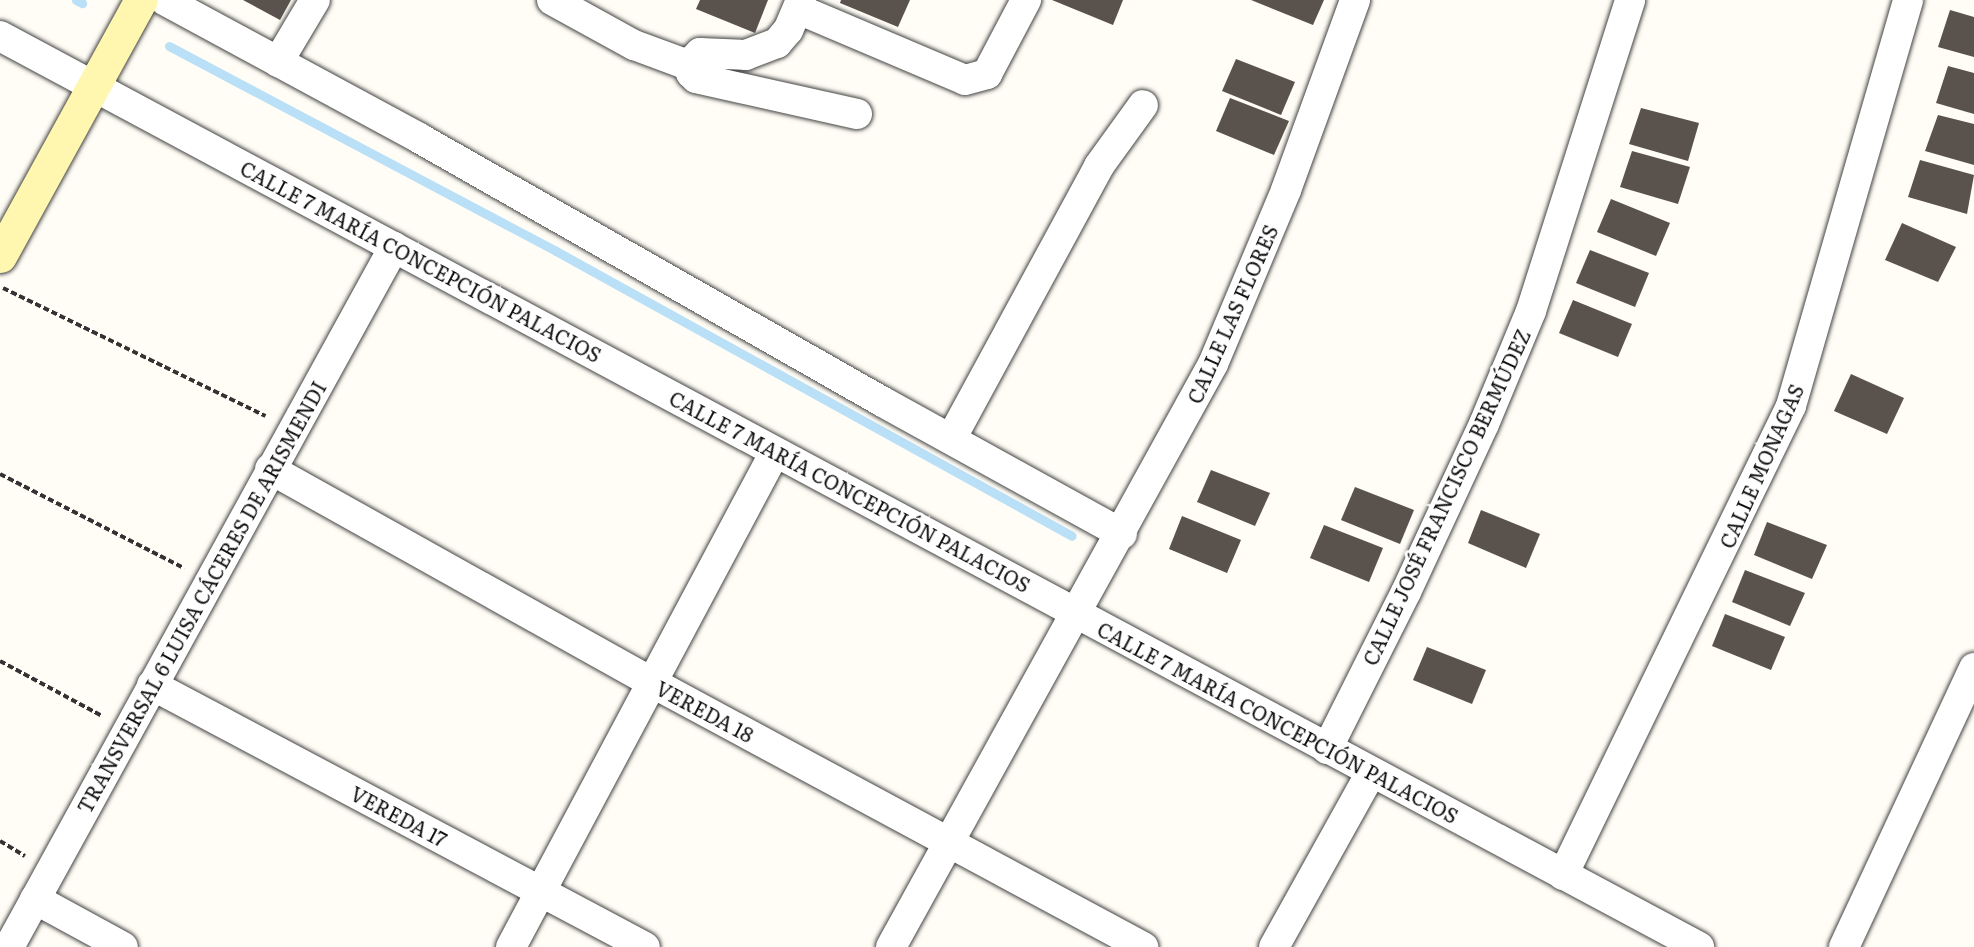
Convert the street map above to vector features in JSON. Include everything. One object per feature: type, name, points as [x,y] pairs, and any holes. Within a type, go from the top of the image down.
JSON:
[{"type":"street","points":[[0,256],[96,86],[141,0]]},
{"type":"street","points":[[164,0],[1122,534]]},
{"type":"street","points":[[278,62],[315,0]]},
{"type":"street","points":[[552,0],[634,45],[688,65],[696,78],[857,114]]},
{"type":"street","points":[[688,65],[700,53],[746,56],[764,50],[788,30],[800,4],[953,77],[971,80],[987,74],[993,67],[1026,0]]},
{"type":"street","name":"CALLE LAS FLORES","points":[[891,947],[1122,534],[1213,364],[1286,190],[1355,0]]},
{"type":"street","name":"CALLE JOSÉ FRANCISCO BERMÚDEZ","points":[[1327,749],[1411,581],[1484,424],[1531,310],[1630,0]]},
{"type":"street","name":"CALLE MONAGAS","points":[[1563,875],[1791,406],[1908,0]]},
{"type":"street","name":"CALLE 7 MARÍA CONCEPCIÓN PALACIOS","points":[[0,36],[1699,947]]},
{"type":"street","points":[[951,439],[1099,166],[1143,105]]},
{"type":"street","name":"TRANSVERSAL 6 LUISA CÁCERES DE ARISMENDI","points":[[9,947],[394,247]]},
{"type":"street","points":[[511,947],[775,452]]},
{"type":"street","name":"VEREDA 18","points":[[270,470],[653,683],[1143,947]]},
{"type":"street","points":[[1844,947],[1974,668]]},
{"type":"street","name":"VEREDA 17","points":[[153,685],[645,947]]},
{"type":"street","points":[[1274,947],[1371,773]]},
{"type":"street","points":[[35,899],[123,947]]},
{"type":"path","points":[[0,287],[292,429]]},
{"type":"path","points":[[0,474],[209,581]]},
{"type":"path","points":[[0,661],[128,730]]},
{"type":"building","points":[[243,0],[291,0],[280,20]]},
{"type":"building","points":[[700,0],[768,0],[755,33],[696,9]]},
{"type":"building","points":[[841,0],[910,0],[898,27],[840,3]]},
{"type":"building","points":[[1052,0],[1123,0],[1113,25]]},
{"type":"building","points":[[1251,0],[1324,0],[1313,25]]},
{"type":"building","points":[[1950,10],[1974,17],[1974,57],[1938,47]]},
{"type":"building","points":[[1236,59],[1295,82],[1281,115],[1222,91]]},
{"type":"building","points":[[1948,66],[1974,73],[1974,114],[1936,103]]},
{"type":"building","points":[[1230,98],[1289,121],[1274,155],[1216,131]]},
{"type":"building","points":[[1641,108],[1699,123],[1688,161],[1629,144]]},
{"type":"building","points":[[1938,115],[1974,124],[1974,165],[1925,151]]},
{"type":"building","points":[[1632,151],[1690,167],[1678,204],[1620,187]]},
{"type":"building","points":[[1920,160],[1974,175],[1967,214],[1908,197]]},
{"type":"building","points":[[1611,199],[1670,223],[1656,256],[1597,232]]},
{"type":"building","points":[[1902,223],[1956,247],[1938,282],[1885,260]]},
{"type":"building","points":[[1590,250],[1649,273],[1635,307],[1576,283]]},
{"type":"building","points":[[1573,300],[1632,324],[1618,357],[1559,333]]},
{"type":"building","points":[[1851,374],[1904,398],[1887,434],[1834,411]]},
{"type":"building","points":[[1211,470],[1270,493],[1255,526],[1197,502]]},
{"type":"building","points":[[1355,487],[1414,510],[1400,544],[1341,520]]},
{"type":"building","points":[[1481,510],[1540,534],[1526,568],[1468,543]]},
{"type":"building","points":[[1182,516],[1241,540],[1227,573],[1169,549]]},
{"type":"building","points":[[1767,522],[1827,545],[1812,579],[1754,555]]},
{"type":"building","points":[[1324,525],[1383,548],[1369,582],[1310,558]]},
{"type":"building","points":[[1745,570],[1805,593],[1790,626],[1732,602]]},
{"type":"building","points":[[1725,614],[1785,637],[1771,670],[1712,646]]},
{"type":"building","points":[[1427,647],[1486,670],[1472,704],[1413,680]]},
{"type":"waterway","points":[[76,0],[82,3]]},
{"type":"waterway","points":[[169,46],[556,251],[1072,536]]}]
